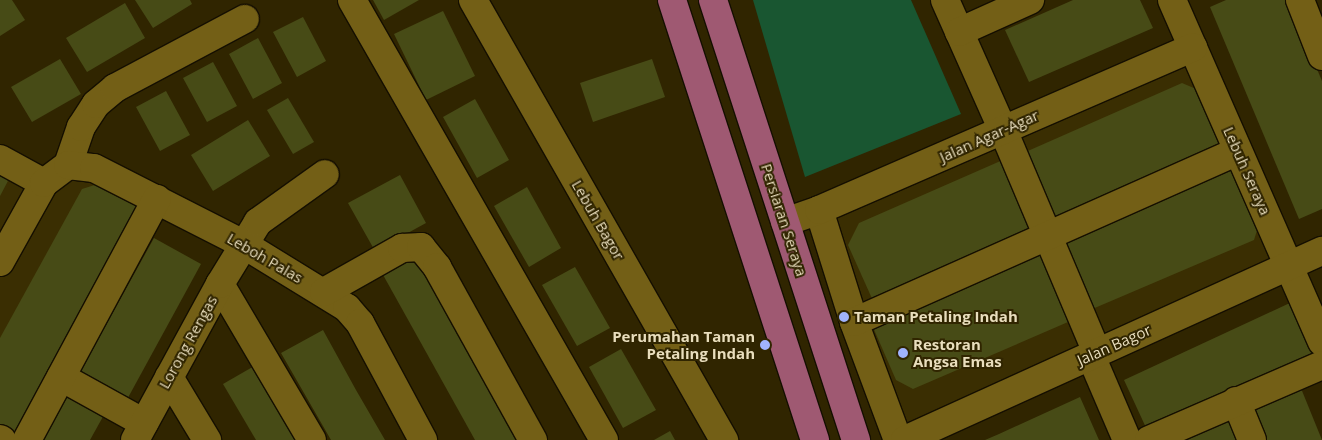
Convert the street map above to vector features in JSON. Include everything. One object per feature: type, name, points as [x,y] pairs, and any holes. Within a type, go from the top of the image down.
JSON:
[{"type":"main road","points":[[672,0],[815,440]]},
{"type":"main road","name":"Persiaran Seraya","points":[[713,0],[858,438]]},
{"type":"street","points":[[352,0],[604,440]]},
{"type":"street","name":"Lebuh Bagor","points":[[472,0],[724,440]]},
{"type":"street","points":[[945,0],[1048,236],[1127,440]]},
{"type":"street","points":[[959,32],[1030,0]]},
{"type":"street","name":"Lebuh Seraya","points":[[1172,0],[1322,342]]},
{"type":"street","points":[[1300,0],[1322,56]]},
{"type":"street","points":[[0,262],[44,183],[68,165],[81,127],[96,104],[115,88],[245,19]]},
{"type":"street","name":"Jalan Agar-Agar","points":[[785,222],[819,210],[1193,47]]},
{"type":"street","points":[[854,322],[1238,151]]},
{"type":"street","points":[[0,159],[44,183]]},
{"type":"street","name":"Leboh Palas","points":[[68,165],[94,168],[157,199],[243,244],[324,292],[347,308],[360,323],[423,440]]},
{"type":"street","name":"Lorong Rengas","points":[[139,432],[220,284],[258,222],[325,174]]},
{"type":"street","points":[[27,440],[157,199]]},
{"type":"street","points":[[819,210],[854,322],[898,440]]},
{"type":"street","points":[[324,292],[402,248],[421,247],[437,267],[533,440]]},
{"type":"street","name":"Jalan Bagor","points":[[905,440],[1322,251]]},
{"type":"street","points":[[220,284],[312,440]]},
{"type":"street","points":[[1149,440],[1322,365]]},
{"type":"street","points":[[61,377],[139,432]]},
{"type":"street","points":[[169,377],[206,440]]},
{"type":"street","points":[[1236,402],[1252,440]]},
{"type":"shaded area","points":[[1190,58],[1277,261],[903,429],[830,216]]},
{"type":"shaded area","points":[[0,167],[71,174],[149,204],[0,440]]},
{"type":"green space","points":[[753,0],[911,0],[961,114],[805,177]]},
{"type":"building","points":[[0,0],[12,0],[25,20],[0,36]]},
{"type":"building","points":[[135,0],[190,0],[192,4],[153,28]]},
{"type":"building","points":[[373,0],[419,0],[384,20]]},
{"type":"building","points":[[1073,0],[1140,0],[1153,28],[1029,82],[1005,30]]},
{"type":"building","points":[[1226,0],[1288,0],[1322,81],[1322,209],[1299,219],[1210,7]]},
{"type":"building","points":[[125,3],[145,38],[87,72],[66,38]]},
{"type":"building","points":[[443,11],[475,76],[426,100],[394,34]]},
{"type":"building","points":[[303,17],[326,61],[297,77],[273,32]]},
{"type":"building","points":[[258,38],[282,83],[253,99],[229,54]]},
{"type":"building","points":[[60,59],[81,94],[32,122],[11,87]]},
{"type":"building","points":[[652,59],[665,97],[593,122],[580,83]]},
{"type":"building","points":[[213,62],[237,106],[207,122],[183,78]]},
{"type":"building","points":[[1182,83],[1201,91],[1226,147],[1053,224],[1021,154]]},
{"type":"building","points":[[166,91],[190,135],[160,151],[136,107]]},
{"type":"building","points":[[288,98],[314,142],[293,154],[267,110]]},
{"type":"building","points":[[475,99],[509,160],[477,178],[443,117]]},
{"type":"building","points":[[248,120],[270,156],[213,191],[191,155]]},
{"type":"building","points":[[1005,159],[1038,232],[874,303],[848,245],[859,223]]},
{"type":"building","points":[[0,166],[8,181],[0,196]]},
{"type":"building","points":[[1235,169],[1259,224],[1254,240],[1090,310],[1061,243]]},
{"type":"building","points":[[400,175],[426,223],[375,251],[348,203]]},
{"type":"building","points":[[104,182],[147,208],[19,440],[0,430],[0,338],[82,189]]},
{"type":"building","points":[[527,187],[561,248],[529,267],[494,206]]},
{"type":"building","points":[[154,238],[201,264],[124,405],[76,379]]},
{"type":"building","points":[[1045,250],[1075,319],[913,389],[896,380],[872,325]]},
{"type":"building","points":[[420,252],[525,440],[475,440],[382,273]]},
{"type":"building","points":[[575,267],[610,328],[577,346],[542,285]]},
{"type":"building","points":[[1292,302],[1317,353],[1148,432],[1124,380]]},
{"type":"building","points":[[323,330],[385,440],[331,440],[281,353]]},
{"type":"building","points":[[621,349],[656,410],[623,428],[589,367]]},
{"type":"building","points":[[263,361],[309,440],[256,440],[223,384]]},
{"type":"building","points":[[1298,381],[1322,440],[1263,440],[1247,403]]},
{"type":"building","points":[[67,393],[105,413],[90,440],[42,440]]},
{"type":"building","points":[[1080,397],[1099,440],[985,440],[999,434]]},
{"type":"building","points":[[1233,409],[1246,440],[1185,440],[1181,431]]},
{"type":"building","points":[[670,431],[675,440],[654,440]]},
{"type":"place","name":"Taman Petaling Indah","points":[[844,317]]},
{"type":"place","name":"Perumahan Taman Petaling Indah","points":[[765,345]]},
{"type":"place","name":"Restoran Angsa Emas","points":[[903,353]]}]
